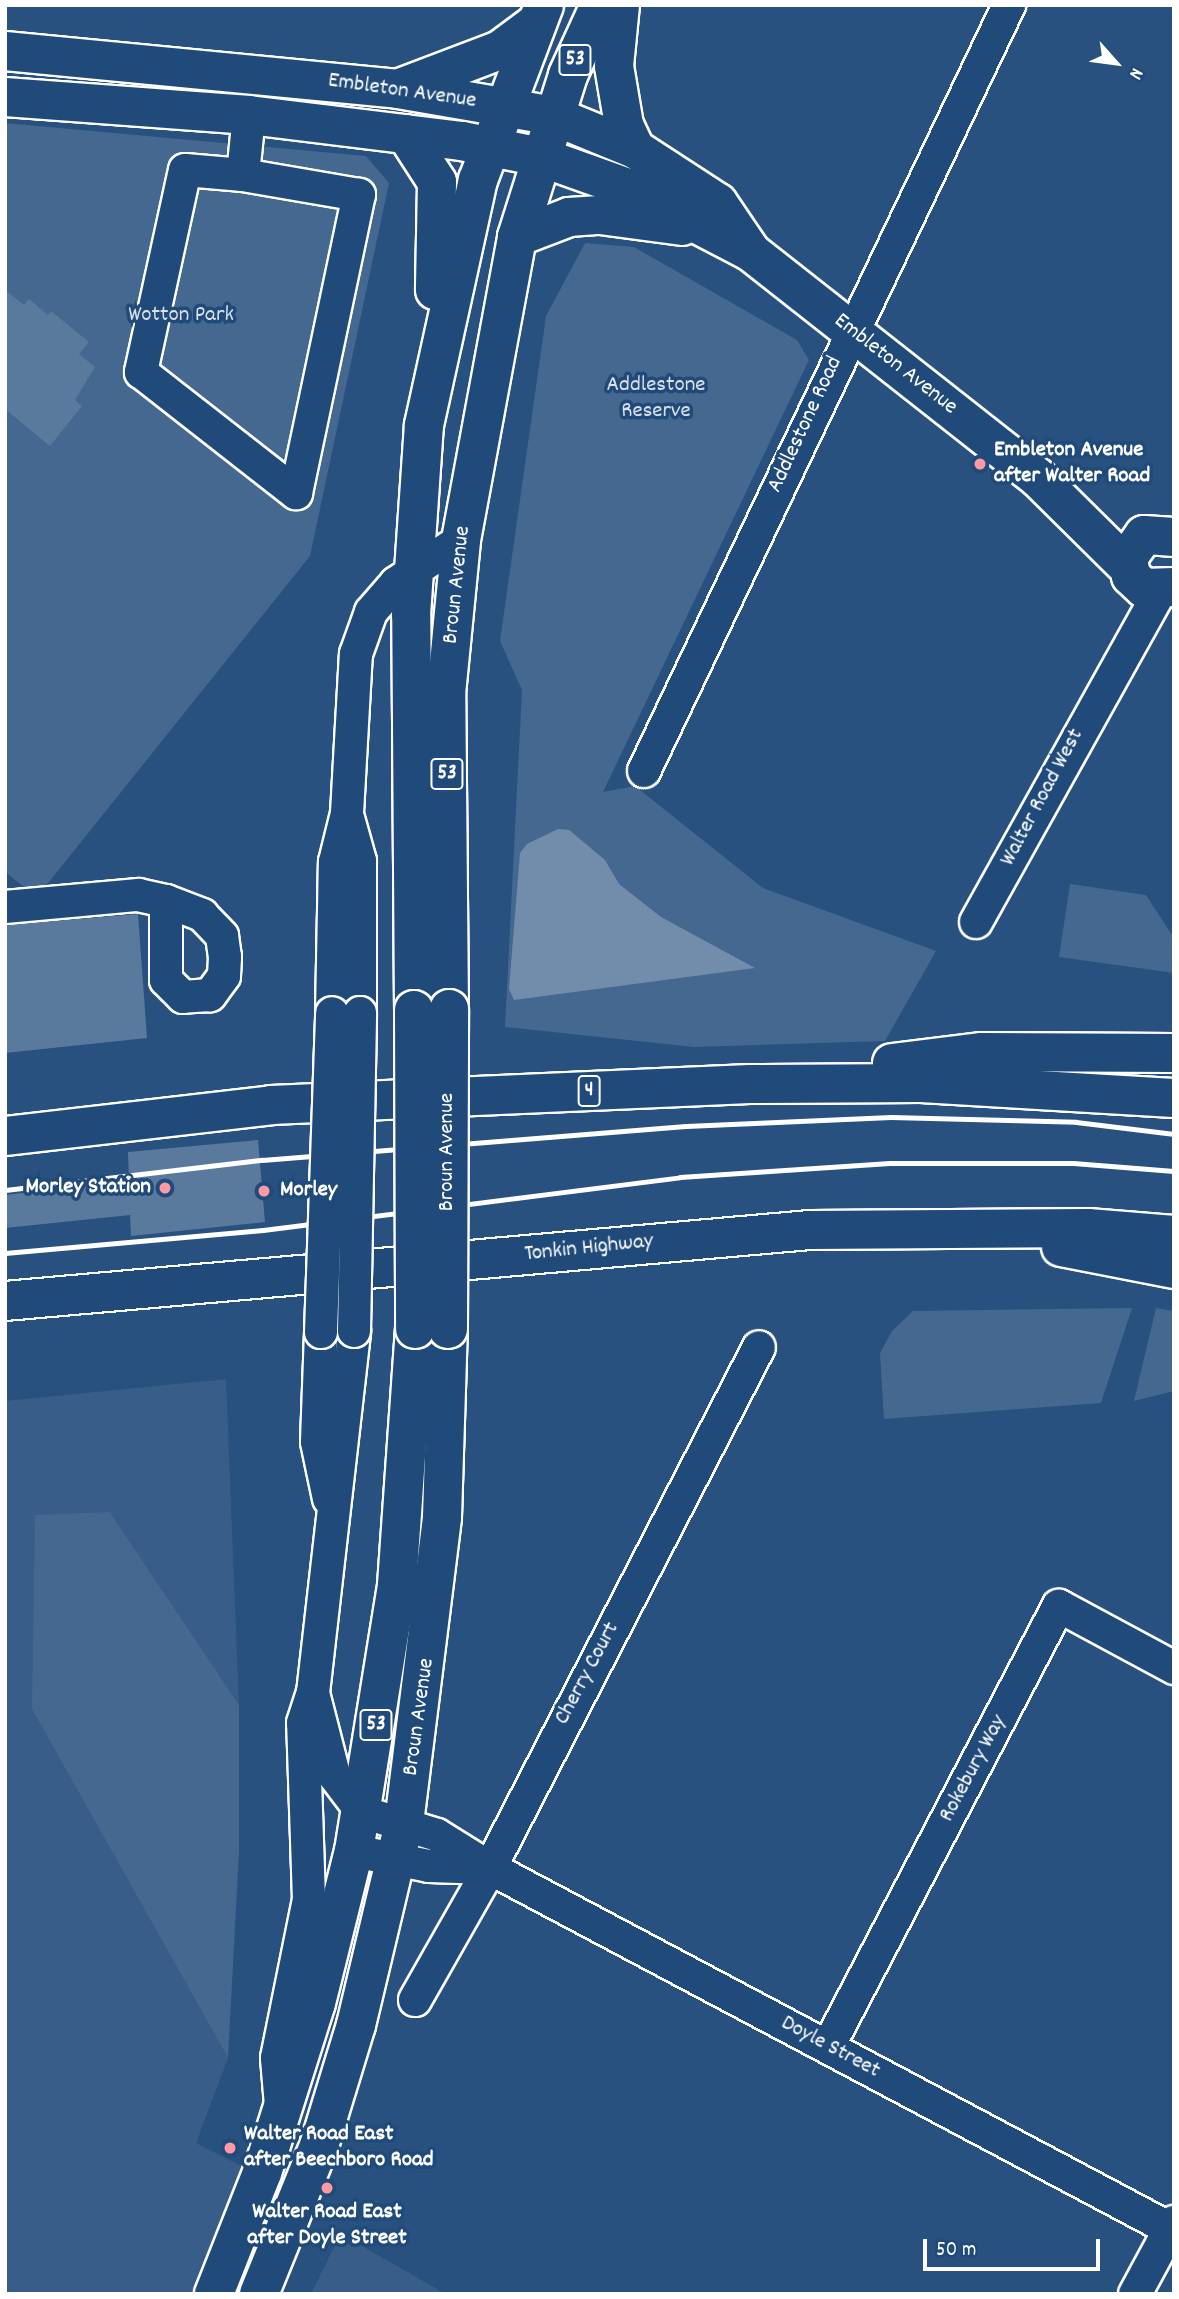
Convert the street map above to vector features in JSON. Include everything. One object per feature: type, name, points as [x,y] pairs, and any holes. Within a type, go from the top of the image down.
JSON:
[{"type":"main road","name":"Broun Avenue","points":[[259,2294],[318,2146],[356,2025],[404,1823],[426,1678],[442,1517],[431,1329],[432,1009],[446,694],[461,540],[517,237],[554,116],[600,5]]},
{"type":"main road","points":[[620,5],[614,66],[624,124],[635,149]]},
{"type":"main road","name":"Broun Avenue","points":[[432,1009],[414,572],[434,369],[488,145],[540,15]]},
{"type":"main road","points":[[398,89],[500,50],[540,15]]},
{"type":"main road","name":"Embleton Avenue","points":[[15,52],[398,89],[554,116],[635,149],[718,203],[751,252]]},
{"type":"main road","points":[[12,98],[15,52]]},
{"type":"main road","name":"Embleton Avenue","points":[[12,98],[249,115],[488,145],[541,157],[628,188],[751,252],[1038,478],[1156,557]]},
{"type":"main road","points":[[407,134],[437,182],[434,369]]},
{"type":"main road","points":[[517,237],[569,217],[600,215],[705,230]]},
{"type":"main road","points":[[664,1088],[982,1052],[1174,1053]]},
{"type":"main road","name":"4","points":[[5,1136],[271,1105],[664,1088],[921,1083],[1174,1098]]},
{"type":"main road","name":"Tonkin Highway","points":[[5,1301],[810,1230],[1088,1228],[1174,1235]]},
{"type":"main road","points":[[970,1229],[1174,1269]]},
{"type":"main road","name":"Broun Avenue","points":[[214,2294],[282,2110],[354,1851],[397,1585],[431,1329]]},
{"type":"street","name":"Addlestone Road","points":[[644,771],[851,330],[1009,5]]},
{"type":"street","points":[[243,175],[249,115]]},
{"type":"street","points":[[185,170],[243,175],[359,195],[296,493],[141,372],[185,170]]},
{"type":"street","points":[[331,1507],[317,1442],[321,1332],[360,861],[346,813],[356,654],[371,611],[414,572],[461,540]]},
{"type":"street","name":"Walter Road West","points":[[976,922],[1110,674],[1156,557]]},
{"type":"street","points":[[5,907],[138,895],[166,901]]},
{"type":"street","points":[[282,2110],[277,2059],[309,1900],[303,1723],[313,1693],[331,1507],[344,1454],[354,1331],[346,1013]]},
{"type":"street","name":"Cherry Court","points":[[415,2000],[490,1868],[760,1347]]},
{"type":"street","name":"Rokebury Way","points":[[828,2047],[1059,1606],[1174,1668]]},
{"type":"street","points":[[313,1693],[334,1775],[362,1812]]},
{"type":"street","name":"Doyle Street","points":[[362,1812],[437,1835],[490,1868],[1172,2225]]},
{"type":"street","name":"Doyle Street","points":[[354,1851],[395,1860],[490,1868]]},
{"type":"street","points":[[1135,2294],[1172,2225]]},
{"type":"shaded area","points":[[558,829],[569,830],[605,860],[619,884],[661,917],[755,968],[514,1000],[509,989],[520,853],[527,844]]},
{"type":"shaded area","points":[[226,1379],[239,1705],[110,1512],[32,1708],[228,2058],[196,2143],[251,2171],[214,2294],[5,2294],[5,1401]]},
{"type":"shaded area","points":[[340,2235],[348,2238],[446,2294],[311,2294]]},
{"type":"green space","name":"Wotton Park","points":[[5,123],[366,156],[389,183],[310,556],[37,897],[5,872]]},
{"type":"green space","name":"Addlestone Reserve","points":[[585,243],[634,247],[797,340],[809,360],[603,792],[635,786],[763,888],[936,951],[885,1041],[694,1047],[505,1027],[522,690],[500,641],[546,316]]},
{"type":"green space","points":[[1070,884],[1146,895],[1174,938],[1174,973],[1059,957]]},
{"type":"green space","points":[[1132,1308],[1101,1403],[884,1419],[880,1353],[892,1331],[913,1311]]},
{"type":"green space","points":[[1156,1308],[1174,1311],[1174,1391],[1134,1401]]},
{"type":"green space","points":[[110,1512],[239,1705],[239,1852],[228,2058],[32,1709],[35,1515]]},
{"type":"building","points":[[5,290],[24,305],[29,299],[48,315],[51,311],[89,342],[79,354],[95,367],[75,400],[82,406],[50,446],[5,409]]},
{"type":"building","points":[[138,914],[147,1038],[5,1053],[5,925]]},
{"type":"building","name":"Morley Station","points":[[258,1140],[265,1222],[131,1236],[130,1215],[5,1228],[5,1195],[129,1181],[128,1152]]},
{"type":"railway","points":[[5,1190],[262,1160],[686,1126],[891,1117],[1076,1122],[1174,1134]]},
{"type":"railway","points":[[5,1253],[263,1230],[680,1177],[890,1163],[1073,1163],[1174,1171]]},
{"type":"place","name":"Embleton Avenue after Walter Road","points":[[980,464]]},
{"type":"place","name":"Morley Station","points":[[165,1188]]},
{"type":"place","name":"Morley","points":[[264,1191]]},
{"type":"place","name":"Walter Road East after Beechboro Road","points":[[230,2148]]},
{"type":"place","name":"Walter Road East after Doyle Street","points":[[327,2188]]}]
